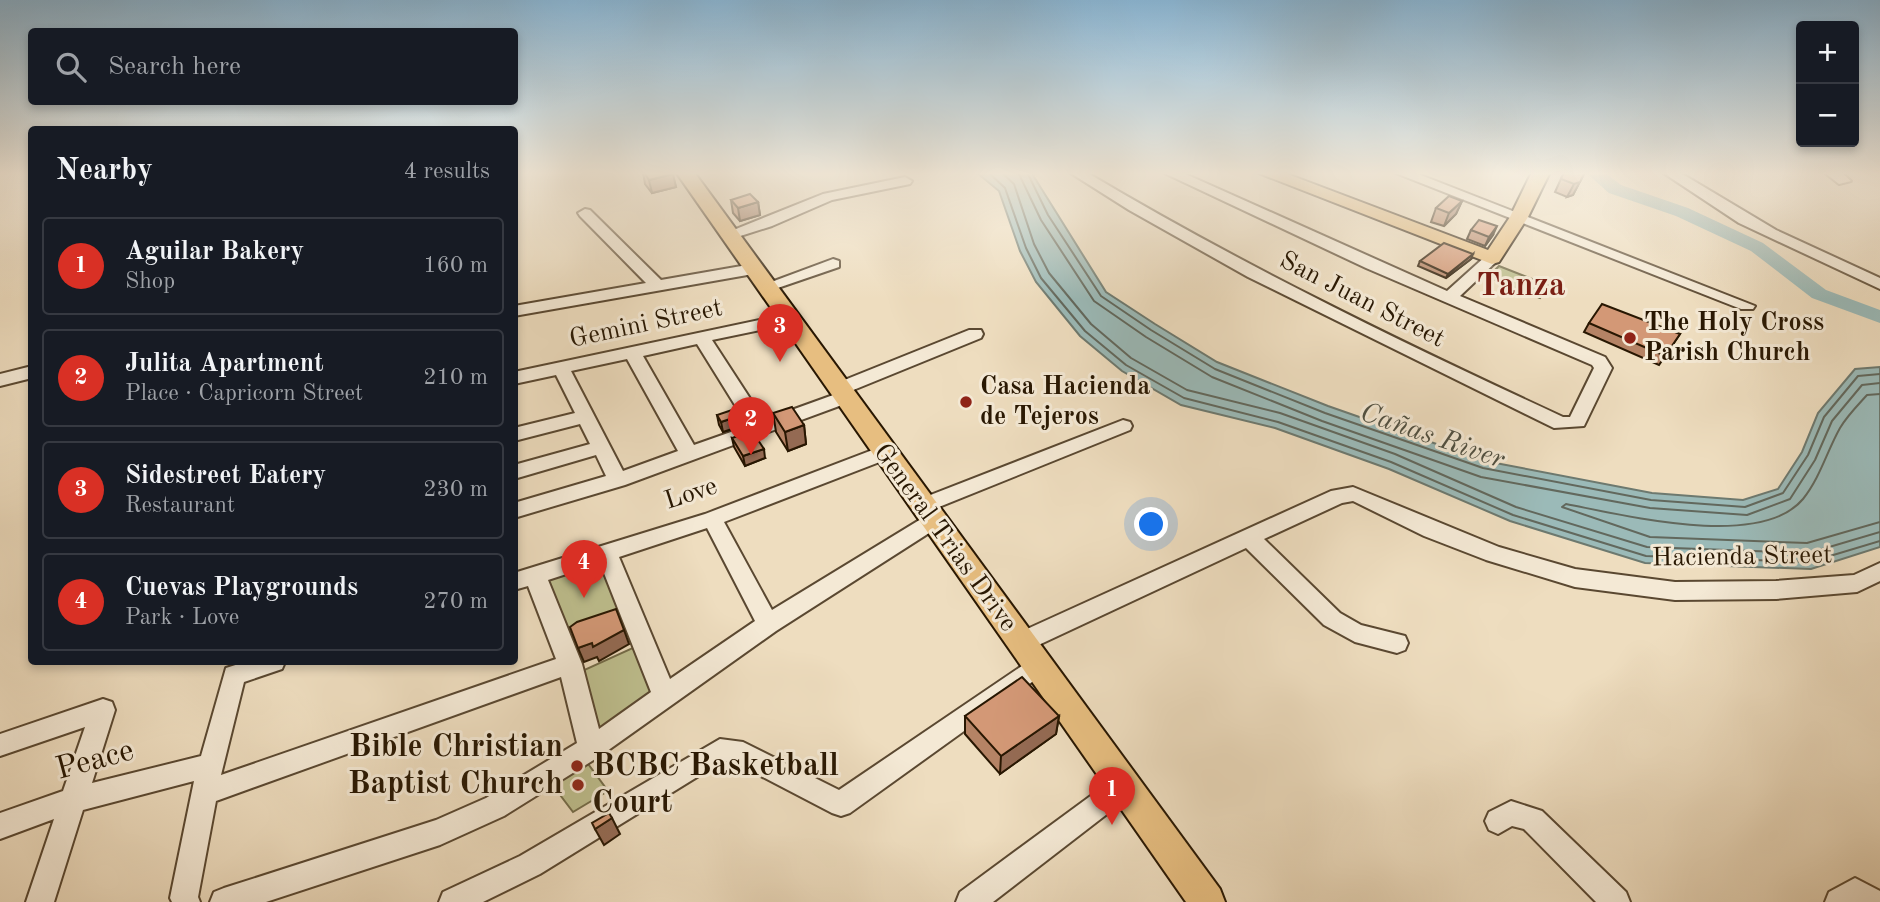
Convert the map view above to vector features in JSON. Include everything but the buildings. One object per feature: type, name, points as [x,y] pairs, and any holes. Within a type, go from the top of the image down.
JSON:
[{"type":"main road","name":"General Trias Drive","points":[[715,214],[883,453],[1207,902]]},
{"type":"main road","points":[[1376,214],[1492,258],[1520,214]]},
{"type":"street","points":[[585,214],[659,287]]},
{"type":"street","points":[[729,234],[788,214]]},
{"type":"street","name":"San Juan Street","points":[[1147,214],[1383,340],[1560,424],[1577,422],[1603,365],[1591,357],[1449,298]]},
{"type":"street","points":[[1263,214],[1449,298],[1492,258]]},
{"type":"street","points":[[1511,214],[1747,306]]},
{"type":"street","points":[[1739,214],[1880,284]]},
{"type":"street","points":[[766,287],[833,264]]},
{"type":"street","points":[[518,310],[753,269]]},
{"type":"street","name":"Gemini Street","points":[[518,377],[788,319]]},
{"type":"street","points":[[518,510],[618,480],[760,429],[975,334]]},
{"type":"street","points":[[703,339],[760,429]]},
{"type":"street","points":[[633,354],[690,455]]},
{"type":"street","points":[[561,368],[618,480]]},
{"type":"street","points":[[0,380],[28,373]]},
{"type":"street","points":[[518,434],[586,416]]},
{"type":"street","points":[[223,902],[440,832],[495,807],[592,748],[928,514],[1123,426]]},
{"type":"street","points":[[518,471],[602,447]]},
{"type":"street","name":"Love","points":[[525,578],[712,519],[883,453]]},
{"type":"street","name":"Hacienda Street","points":[[1021,642],[1338,495],[1353,494],[1443,535],[1494,554],[1575,578],[1675,591],[1776,590],[1857,583],[1879,573]]},
{"type":"street","points":[[712,519],[768,624]]},
{"type":"street","points":[[1248,537],[1332,619],[1355,633],[1397,643]]},
{"type":"street","points":[[606,552],[665,696]]},
{"type":"street","points":[[525,578],[570,664],[592,748]]},
{"type":"street","points":[[204,793],[570,664]]},
{"type":"street","points":[[186,902],[184,898],[204,793],[234,675],[265,665]]},
{"type":"street","points":[[453,902],[530,865],[720,750],[734,750],[841,804],[1038,665]]},
{"type":"street","points":[[0,746],[103,710],[40,902]]},
{"type":"street","name":"Peace","points":[[0,826],[74,800],[210,765]]},
{"type":"street","points":[[970,902],[1124,786]]},
{"type":"street","points":[[1498,821],[1504,815],[1518,813],[1533,820],[1616,902]]},
{"type":"street","points":[[1839,902],[1855,892],[1872,902]]},
{"type":"green space","points":[[1499,266],[1550,286],[1540,298],[1488,277]]},
{"type":"green space","points":[[602,562],[624,615],[566,638],[545,581]]},
{"type":"green space","points":[[637,646],[656,697],[596,740],[582,671]]},
{"type":"green space","name":"BCBC Basketball Court","points":[[583,757],[608,791],[573,812],[548,779]]},
{"type":"water","points":[[1007,214],[1057,214],[1106,292],[1217,362],[1328,406],[1485,461],[1652,493],[1743,500],[1778,489],[1802,452],[1818,413],[1855,369],[1880,367],[1880,547],[1811,569],[1645,563],[1510,521],[1389,469],[1275,428],[1181,405],[1122,371],[1080,336],[1036,282],[1020,251]]},
{"type":"waterway","points":[[1686,214],[1757,247],[1819,294],[1880,317]]},
{"type":"place","name":"The Holy Cross Parish Church","points":[[1630,338]]},
{"type":"place","name":"Sidestreet Eatery","points":[[780,362]]},
{"type":"place","name":"Casa Hacienda de Tejeros","points":[[966,402]]},
{"type":"place","name":"Julita Apartment","points":[[751,455]]},
{"type":"place","name":"Cuevas Playgrounds","points":[[584,598]]},
{"type":"place","name":"Bible Christian Baptist Church","points":[[577,766]]},
{"type":"place","name":"BCBC Basketball Court","points":[[578,785]]},
{"type":"place","name":"Aguilar Bakery","points":[[1112,825]]},
{"type":"district","name":"Tanza","points":[[1521,286]]},
{"type":"water label","name":"Cañas River","points":[[1432,437]]}]
